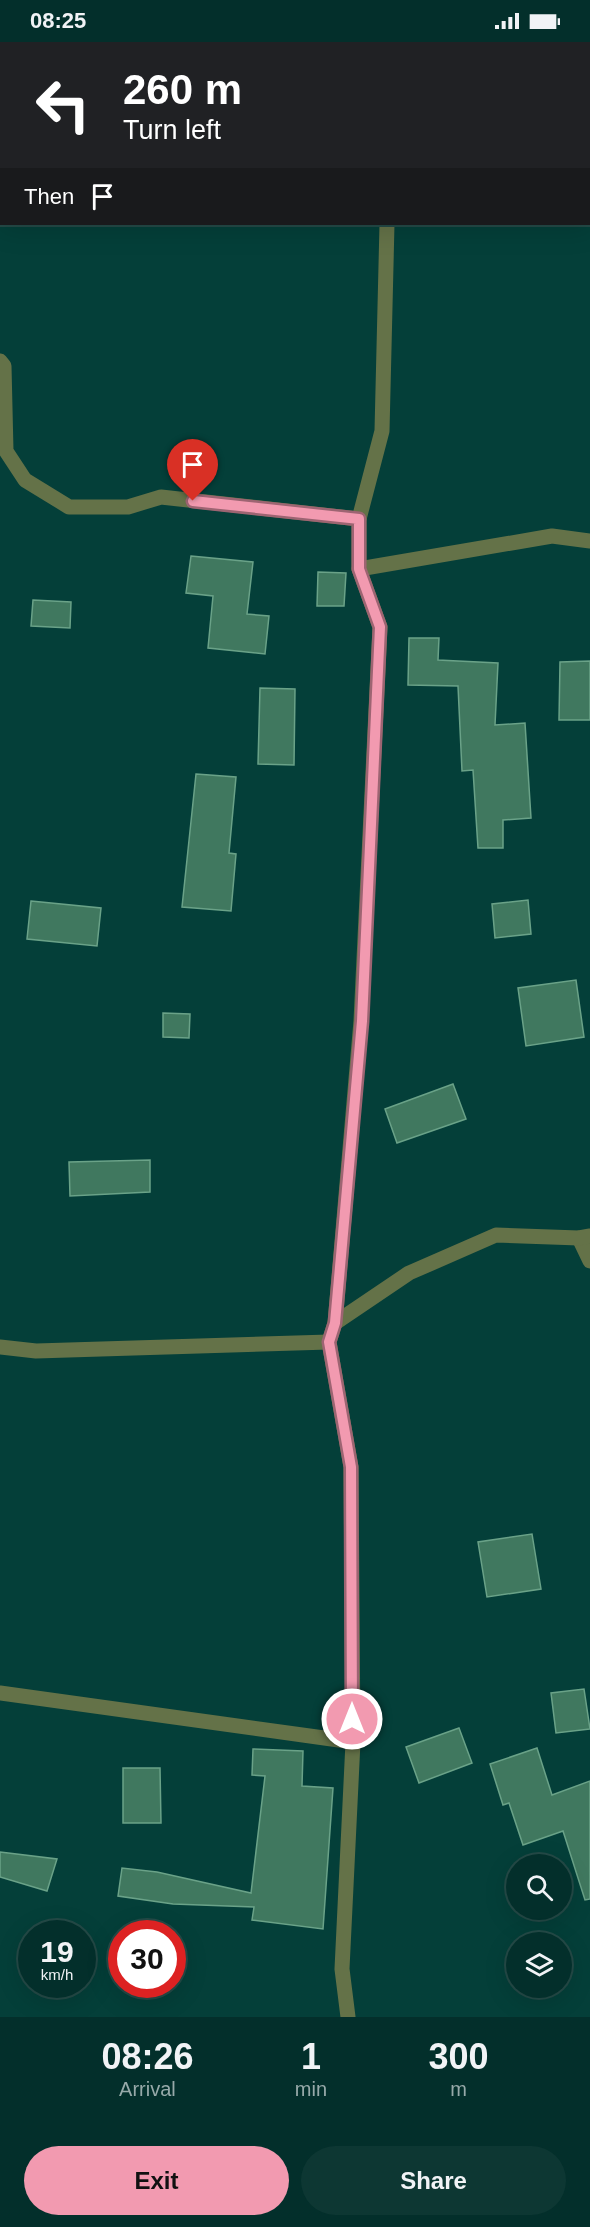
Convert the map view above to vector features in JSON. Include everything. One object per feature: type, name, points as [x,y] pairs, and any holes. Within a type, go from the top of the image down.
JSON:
[{"type":"street","points":[[348,2017],[342,1969],[352,1742],[351,1467],[329,1342],[335,1323],[362,1021],[380,627],[359,569],[359,519],[382,431],[387,225]]},
{"type":"street","points":[[0,361],[4,366],[7,410],[6,452],[25,480],[69,507],[128,507],[161,497],[359,519]]},
{"type":"street","points":[[359,569],[552,536],[590,541]]},
{"type":"street","points":[[335,1323],[409,1274],[496,1234],[585,1237],[590,1261]]},
{"type":"street","points":[[0,1347],[48,1350],[329,1342]]},
{"type":"street","points":[[0,1693],[352,1742]]},
{"type":"building","points":[[191,556],[253,562],[247,614],[269,616],[265,654],[208,648],[213,596],[186,593]]},
{"type":"building","points":[[318,572],[346,573],[344,606],[317,606]]},
{"type":"building","points":[[33,600],[71,602],[70,628],[31,626]]},
{"type":"building","points":[[409,638],[439,638],[438,660],[498,663],[495,725],[525,723],[531,818],[503,820],[503,848],[478,848],[473,770],[462,771],[458,686],[408,685]]},
{"type":"building","points":[[590,661],[590,720],[559,720],[560,662]]},
{"type":"building","points":[[260,688],[295,689],[294,765],[258,764]]},
{"type":"building","points":[[196,774],[236,777],[229,853],[236,854],[231,911],[182,907]]},
{"type":"building","points":[[528,900],[531,934],[495,938],[492,904]]},
{"type":"building","points":[[31,901],[101,908],[97,946],[27,939]]},
{"type":"building","points":[[576,980],[584,1037],[526,1046],[518,988]]},
{"type":"building","points":[[163,1013],[190,1014],[189,1038],[163,1037]]},
{"type":"building","points":[[453,1084],[466,1119],[397,1143],[385,1109]]},
{"type":"building","points":[[150,1160],[150,1192],[70,1196],[69,1162]]},
{"type":"building","points":[[532,1534],[541,1589],[487,1597],[478,1542]]},
{"type":"building","points":[[584,1689],[590,1729],[556,1733],[551,1693]]},
{"type":"building","points":[[459,1728],[472,1763],[419,1783],[406,1747]]},
{"type":"building","points":[[537,1748],[552,1795],[590,1781],[590,1899],[585,1900],[563,1831],[523,1845],[509,1803],[503,1805],[490,1764]]},
{"type":"building","points":[[253,1749],[303,1751],[302,1786],[333,1788],[323,1929],[252,1920],[254,1907],[173,1904],[118,1896],[122,1868],[157,1872],[251,1893],[265,1776],[252,1775]]},
{"type":"building","points":[[123,1768],[160,1768],[161,1823],[123,1823]]},
{"type":"building","points":[[0,1852],[57,1859],[47,1891],[0,1877]]},
{"type":"route","points":[[193,501],[322,513],[359,519],[359,569],[380,627],[362,1021],[335,1323],[329,1342],[351,1467],[352,1719]]}]
